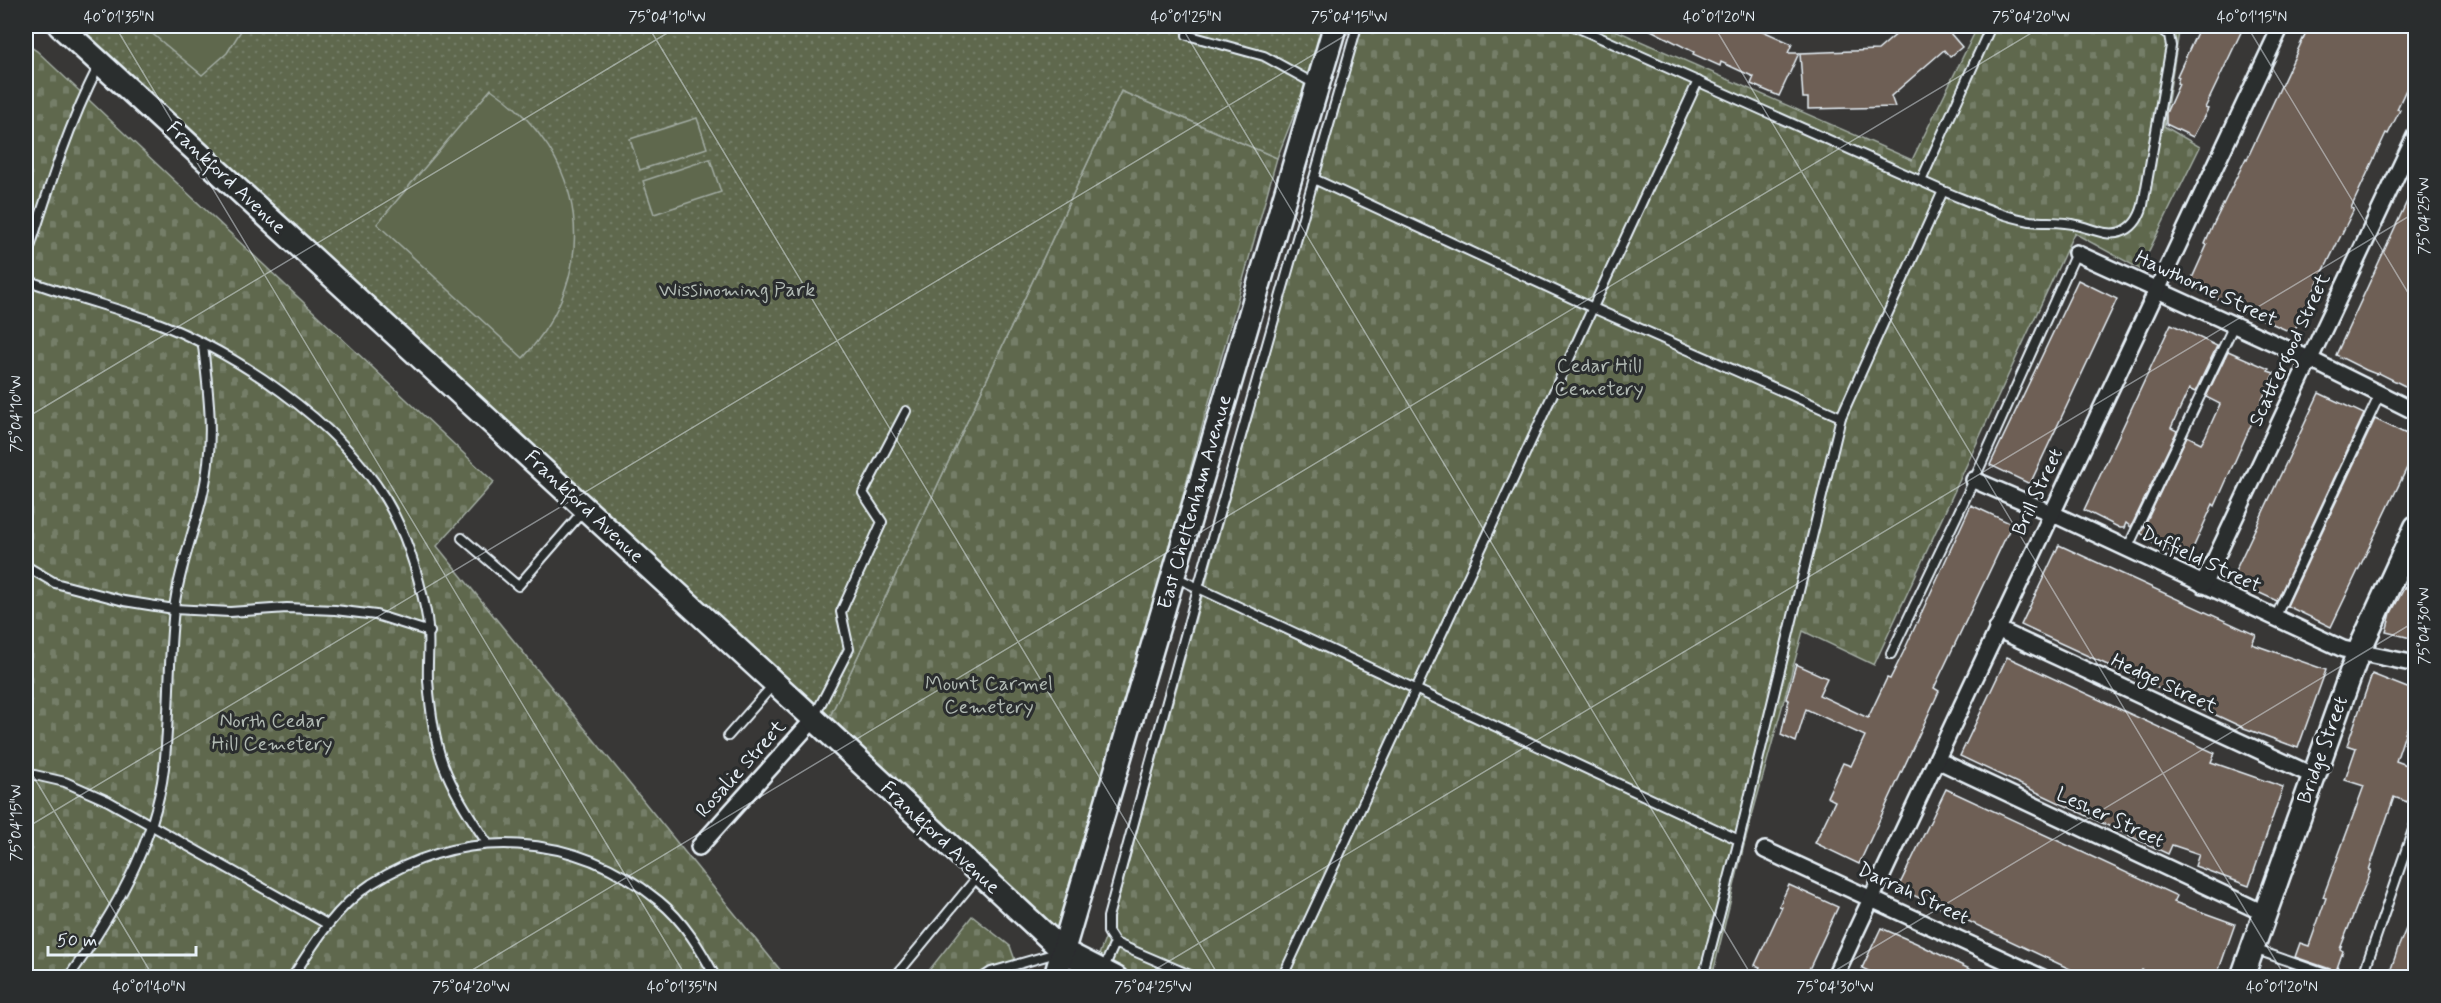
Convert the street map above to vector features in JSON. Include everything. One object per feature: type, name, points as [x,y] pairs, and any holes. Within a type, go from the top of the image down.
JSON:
[{"type":"main road","name":"Frankford Avenue","points":[[60,26],[1063,951],[1109,974]]},
{"type":"main road","name":"East Cheltenham Avenue","points":[[1055,978],[1335,26]]},
{"type":"main road","name":"Bridge Street","points":[[2242,978],[2358,653],[2415,527]]},
{"type":"street","name":"Brill Street","points":[[1834,978],[2281,26]]},
{"type":"street","name":"Scattergood Street","points":[[2203,585],[2415,134]]},
{"type":"street","name":"Hawthorne Street","points":[[2076,253],[2308,359],[2415,412]]},
{"type":"street","name":"Duffield Street","points":[[1974,480],[2051,513],[2343,649],[2415,664]]},
{"type":"street","name":"Hedge Street","points":[[1997,629],[2314,776]]},
{"type":"street","name":"Rosalie Street","points":[[699,847],[814,719]]},
{"type":"street","name":"Lesher Street","points":[[1937,760],[2266,914]]},
{"type":"street","name":"Darrah Street","points":[[1764,850],[2038,976]]},
{"type":"lane","points":[[1190,26],[1187,36],[1264,56],[1317,85]]},
{"type":"lane","points":[[1197,978],[1115,943],[1108,932],[1108,917],[1198,588],[1357,26]]},
{"type":"lane","points":[[1574,26],[1943,191],[1996,212],[2030,221],[2074,224],[2108,234],[2120,233],[2128,229],[2140,215],[2144,205],[2171,46],[2169,35],[2156,26]]},
{"type":"lane","points":[[1921,181],[1991,26]]},
{"type":"lane","points":[[26,260],[58,161],[82,98],[100,63]]},
{"type":"lane","points":[[1282,978],[1698,81]]},
{"type":"lane","points":[[1314,179],[1593,308],[1841,417]]},
{"type":"lane","points":[[1703,978],[1739,840],[1841,417],[1943,191]]},
{"type":"lane","points":[[1891,654],[1974,480],[2076,253]]},
{"type":"lane","points":[[26,280],[151,321],[203,345],[284,393],[323,427],[354,459],[384,497],[407,543],[422,589],[430,632],[428,678],[442,762],[460,801],[487,843]]},
{"type":"lane","points":[[2127,549],[2234,325]]},
{"type":"lane","points":[[68,978],[95,939],[126,883],[151,827],[164,771],[174,609],[181,569],[196,518],[208,463],[210,412],[203,345]]},
{"type":"lane","points":[[2275,618],[2380,394]]},
{"type":"lane","points":[[814,719],[849,649],[841,612],[882,522],[863,493],[906,411]]},
{"type":"lane","points":[[462,538],[518,586],[585,508]]},
{"type":"lane","points":[[26,566],[55,583],[124,601],[174,609],[230,612],[287,608],[334,610],[376,615],[430,632]]},
{"type":"lane","points":[[1173,576],[1739,840]]},
{"type":"lane","points":[[728,736],[775,683]]},
{"type":"lane","points":[[26,773],[65,782],[108,801],[327,924]]},
{"type":"lane","points":[[2362,978],[2415,821]]},
{"type":"lane","points":[[292,978],[327,924],[370,885],[425,856],[487,843],[549,847],[608,867],[660,902],[698,944],[716,978]]},
{"type":"lane","points":[[894,978],[979,875]]},
{"type":"lane","points":[[1109,974],[1115,943]]},
{"type":"lane","points":[[2253,948],[2337,978]]},
{"type":"lane","points":[[982,978],[991,972],[1063,951]]},
{"type":"green space","name":"Wissinoming Park","points":[[60,26],[1329,26],[1277,158],[1121,91],[824,729]]},
{"type":"green space","points":[[143,26],[244,26],[227,53],[202,75]]},
{"type":"green space","name":"Cedar Hill Cemetery","points":[[1360,26],[1606,26],[1912,160],[1978,26],[2180,26],[2164,126],[2200,147],[2140,269],[2074,233],[1874,665],[1803,631],[1744,845],[1712,977],[1090,978],[1112,921]]},
{"type":"green space","name":"North Cedar Hill Cemetery","points":[[26,44],[37,51],[494,482],[437,546],[786,977],[26,977]]},
{"type":"green space","points":[[491,89],[524,116],[548,147],[565,180],[573,216],[574,252],[565,289],[549,324],[523,358],[377,224]]},
{"type":"green space","name":"Mount Carmel Cemetery","points":[[1121,91],[1277,158],[1161,574],[1063,951],[824,729]]},
{"type":"green space","points":[[697,118],[707,148],[640,170],[630,139]]},
{"type":"green space","points":[[710,159],[721,192],[654,214],[643,181]]},
{"type":"green space","points":[[972,916],[1010,946],[1021,977],[923,978]]},
{"type":"building","points":[[1643,26],[1745,26],[1755,30],[1756,28],[1792,44],[1788,53],[1799,53],[1779,96],[1751,84],[1754,77],[1721,62],[1720,66],[1693,54],[1694,52]]},
{"type":"building","points":[[1906,26],[1944,26],[1962,47],[1950,57],[1944,50],[1891,96],[1895,107],[1808,109],[1808,98],[1803,98],[1800,53],[1878,50]]},
{"type":"building","points":[[2200,26],[2244,26],[2205,108],[2208,109],[2193,137],[2166,124],[2166,113],[2179,84],[2177,76]]},
{"type":"building","points":[[2309,26],[2415,26],[2415,70],[2397,109],[2400,110],[2388,134],[2386,133],[2351,208],[2354,209],[2293,333],[2255,316],[2256,313],[2229,298],[2226,303],[2189,285],[2214,223],[2247,159]]},
{"type":"building","points":[[2415,184],[2415,391],[2336,355]]},
{"type":"building","points":[[2078,280],[2117,299],[2030,484],[1990,465]]},
{"type":"building","points":[[2171,324],[2217,346],[2195,392],[2189,389],[2171,428],[2177,431],[2131,527],[2126,523],[2124,528],[2120,528],[2084,510]]},
{"type":"building","points":[[2228,351],[2274,373],[2215,506],[2213,504],[2188,559],[2154,544],[2141,533],[2187,436],[2201,443],[2205,437],[2220,404],[2206,397]]},
{"type":"building","points":[[2319,393],[2364,414],[2277,601],[2232,578]]},
{"type":"building","points":[[2375,419],[2415,438],[2415,451],[2331,627],[2287,606]]},
{"type":"building","points":[[1971,505],[2012,524],[1934,688],[1939,691],[1859,864],[1815,843],[1835,801],[1827,797],[1843,763],[1851,766],[1865,736],[1806,709],[1796,742],[1781,735],[1789,700],[1786,699],[1796,664],[1827,678],[1819,695],[1868,718],[1887,678],[1890,679],[1903,653]]},
{"type":"building","points":[[2059,545],[2256,635],[2252,644],[2326,670],[2298,748],[2244,728],[2021,625]]},
{"type":"building","points":[[2415,568],[2415,639],[2386,632],[2391,613]]},
{"type":"building","points":[[2007,657],[2215,753],[2211,762],[2283,787],[2249,886],[2195,866],[2199,854],[2172,845],[2168,854],[1960,756]]},
{"type":"building","points":[[2372,674],[2415,691],[2415,707],[2410,728],[2407,728],[2396,761],[2415,768],[2415,805],[2394,797],[2369,870],[2371,870],[2340,949],[2343,951],[2336,971],[2295,957],[2300,943],[2309,946],[2326,898],[2323,897],[2364,786],[2345,780],[2356,748],[2347,745]]},
{"type":"building","points":[[1946,789],[2177,896],[2174,902],[2235,924],[2216,978],[2161,978],[2142,970],[2138,978],[2089,978],[1898,888]]},
{"type":"building","points":[[1789,885],[1838,907],[1805,978],[1755,978],[1760,967],[1755,965],[1782,907],[1779,906]]},
{"type":"building","points":[[2415,907],[2415,978],[2388,978],[2398,948]]},
{"type":"building","points":[[1881,928],[1988,978],[1883,978],[1862,968]]},
{"type":"building","points":[[2290,968],[2317,978],[2286,978]]}]
